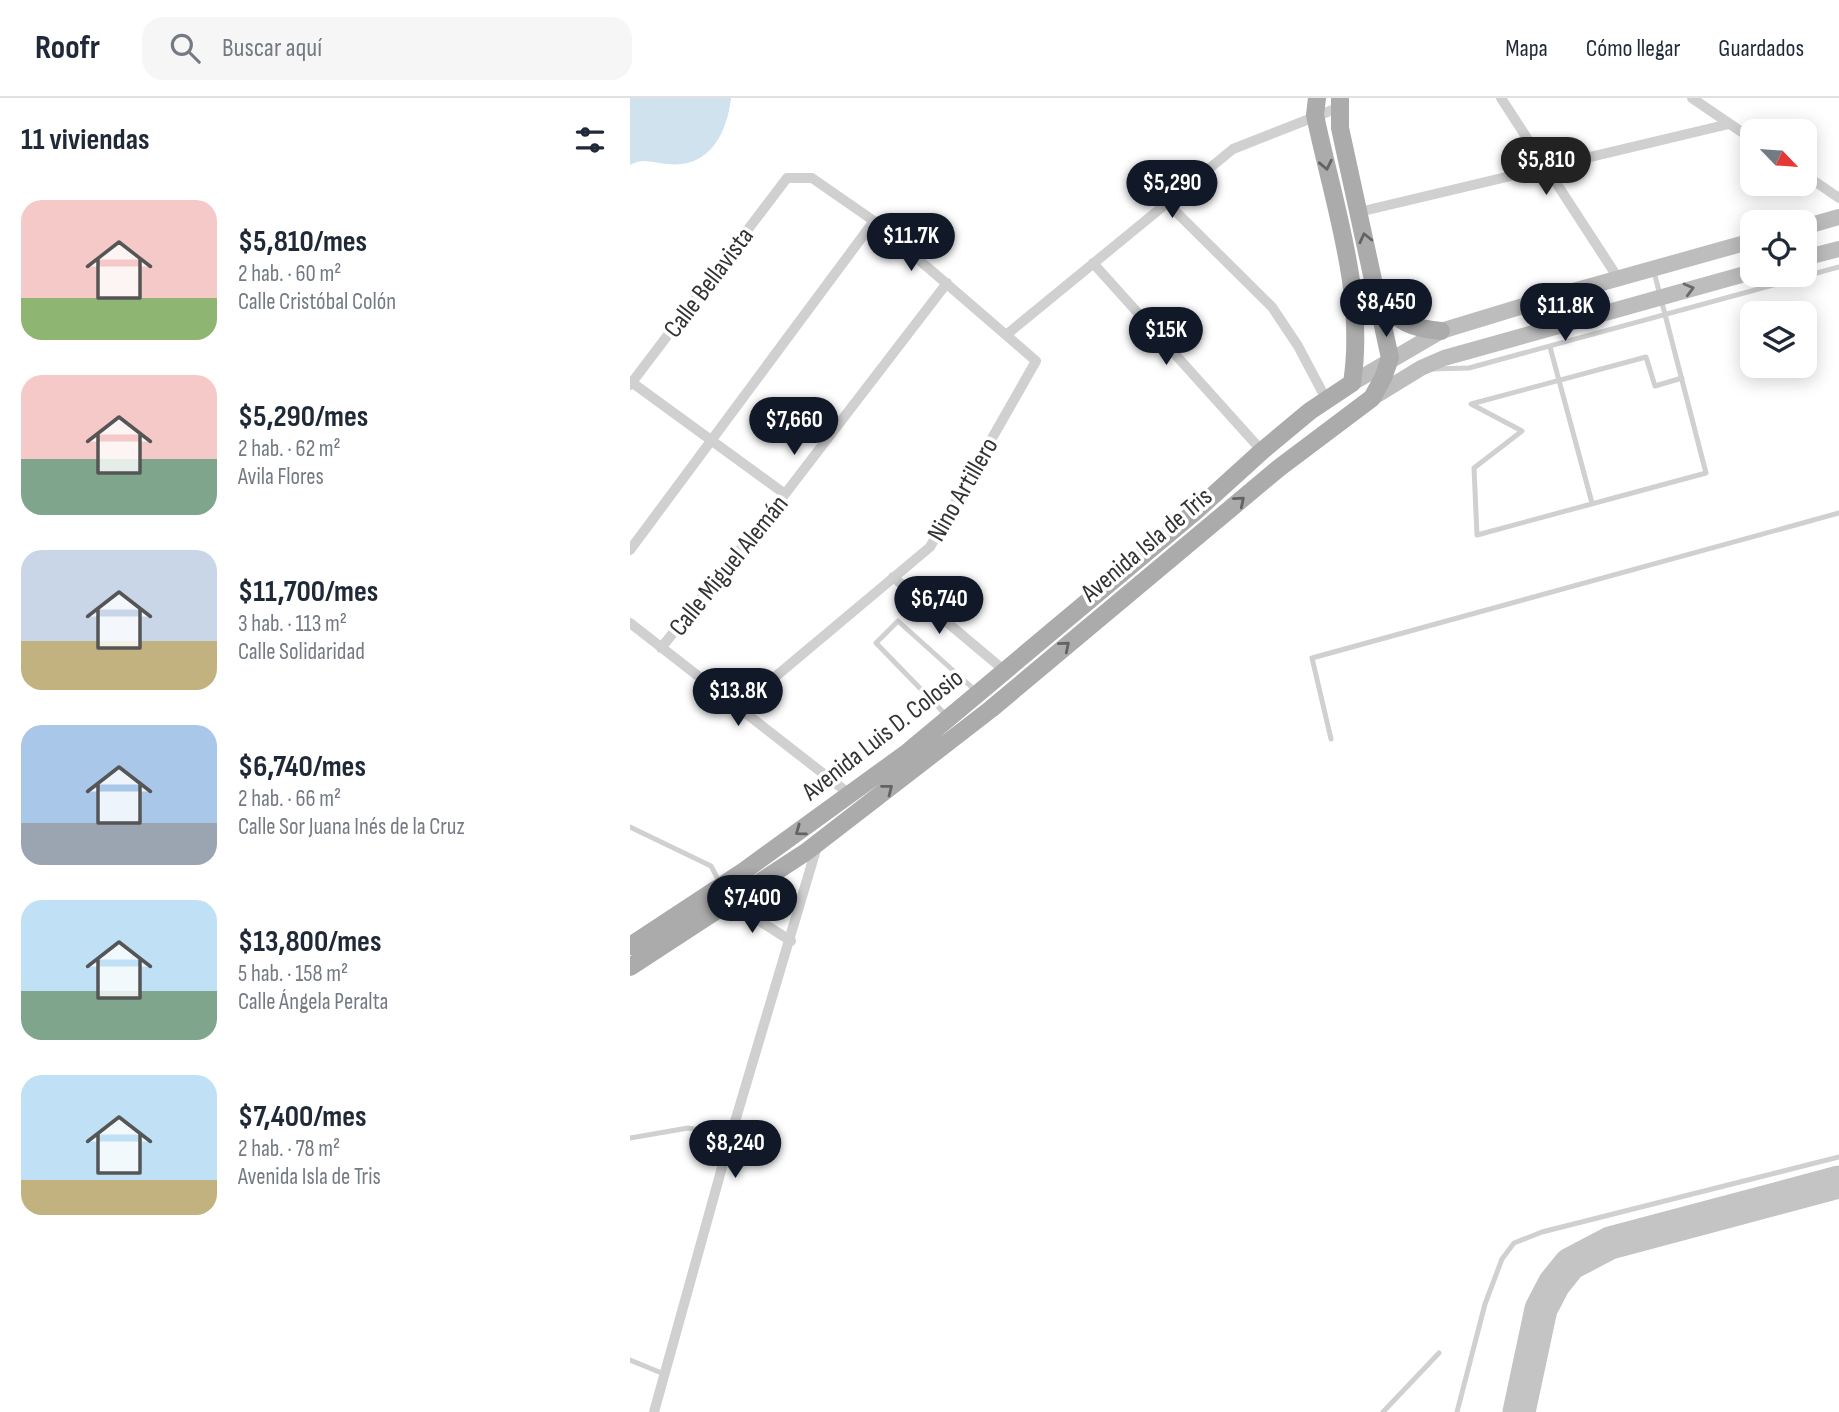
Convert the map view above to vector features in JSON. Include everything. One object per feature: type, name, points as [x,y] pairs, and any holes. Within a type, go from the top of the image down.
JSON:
[{"type":"main road","points":[[1340,102],[1340,128],[1391,358],[1371,398]]},
{"type":"main road","points":[[1316,106],[1357,327],[1352,383]]},
{"type":"main road","points":[[1817,223],[1839,217]]},
{"type":"main road","points":[[1352,383],[1441,331],[1740,244]]},
{"type":"main road","points":[[1817,255],[1839,249]]},
{"type":"main road","name":"Avenida Isla de Tris","points":[[630,967],[726,894],[818,842],[866,806],[991,709],[1279,468],[1371,398],[1421,368],[1444,358],[1740,275]]},
{"type":"main road","points":[[1379,300],[1396,317],[1414,328],[1441,331]]},
{"type":"main road","name":"Avenida Luis D. Colosio","points":[[630,946],[726,894],[1005,671],[1262,451],[1326,399],[1352,383]]},
{"type":"street","points":[[1501,98],[1618,278]]},
{"type":"street","points":[[1692,98],[1740,131]]},
{"type":"street","points":[[630,550],[874,221],[1006,335],[1233,149],[1316,106],[1340,102]]},
{"type":"street","points":[[1359,212],[1729,124]]},
{"type":"street","name":"Calle Bellavista","points":[[631,383],[787,178],[812,178],[874,221]]},
{"type":"street","points":[[1817,183],[1839,198]]},
{"type":"street","points":[[1167,203],[1272,307],[1298,346],[1326,399]]},
{"type":"street","points":[[1093,263],[1262,451]]},
{"type":"street","name":"Calle Miguel Alemán","points":[[661,648],[785,494],[947,283]]},
{"type":"street","name":"Nino Artillero","points":[[738,708],[930,547],[1035,361],[1006,335]]},
{"type":"street","points":[[631,383],[785,494]]},
{"type":"street","points":[[893,577],[1005,671]]},
{"type":"street","points":[[630,623],[866,806]]},
{"type":"street","points":[[654,1412],[731,1135],[791,941],[818,842]]},
{"type":"street","points":[[726,894],[791,941]]},
{"type":"lane","points":[[1421,368],[1469,368],[1839,267]]},
{"type":"lane","points":[[1654,268],[1665,314],[1682,378],[1706,473],[1477,535],[1474,468],[1522,431],[1471,404],[1646,357],[1655,386],[1682,378]]},
{"type":"lane","points":[[1550,347],[1592,503]]},
{"type":"lane","points":[[1331,738],[1312,658],[1839,513]]},
{"type":"lane","points":[[948,718],[876,643],[898,621],[978,693]]},
{"type":"lane","points":[[630,827],[711,866],[726,894]]},
{"type":"lane","points":[[630,1138],[688,1128],[731,1135]]},
{"type":"lane","points":[[1457,1412],[1485,1304],[1502,1259],[1514,1243],[1556,1228],[1839,1157]]},
{"type":"lane","points":[[1383,1412],[1439,1353]]},
{"type":"lane","points":[[630,1360],[664,1374]]},
{"type":"water","points":[[630,98],[731,98],[720,136],[705,155],[682,164],[644,161],[630,165]]},
{"type":"taxiway","points":[[1519,1412],[1541,1309],[1554,1284],[1570,1264],[1610,1243],[1839,1182]]}]
